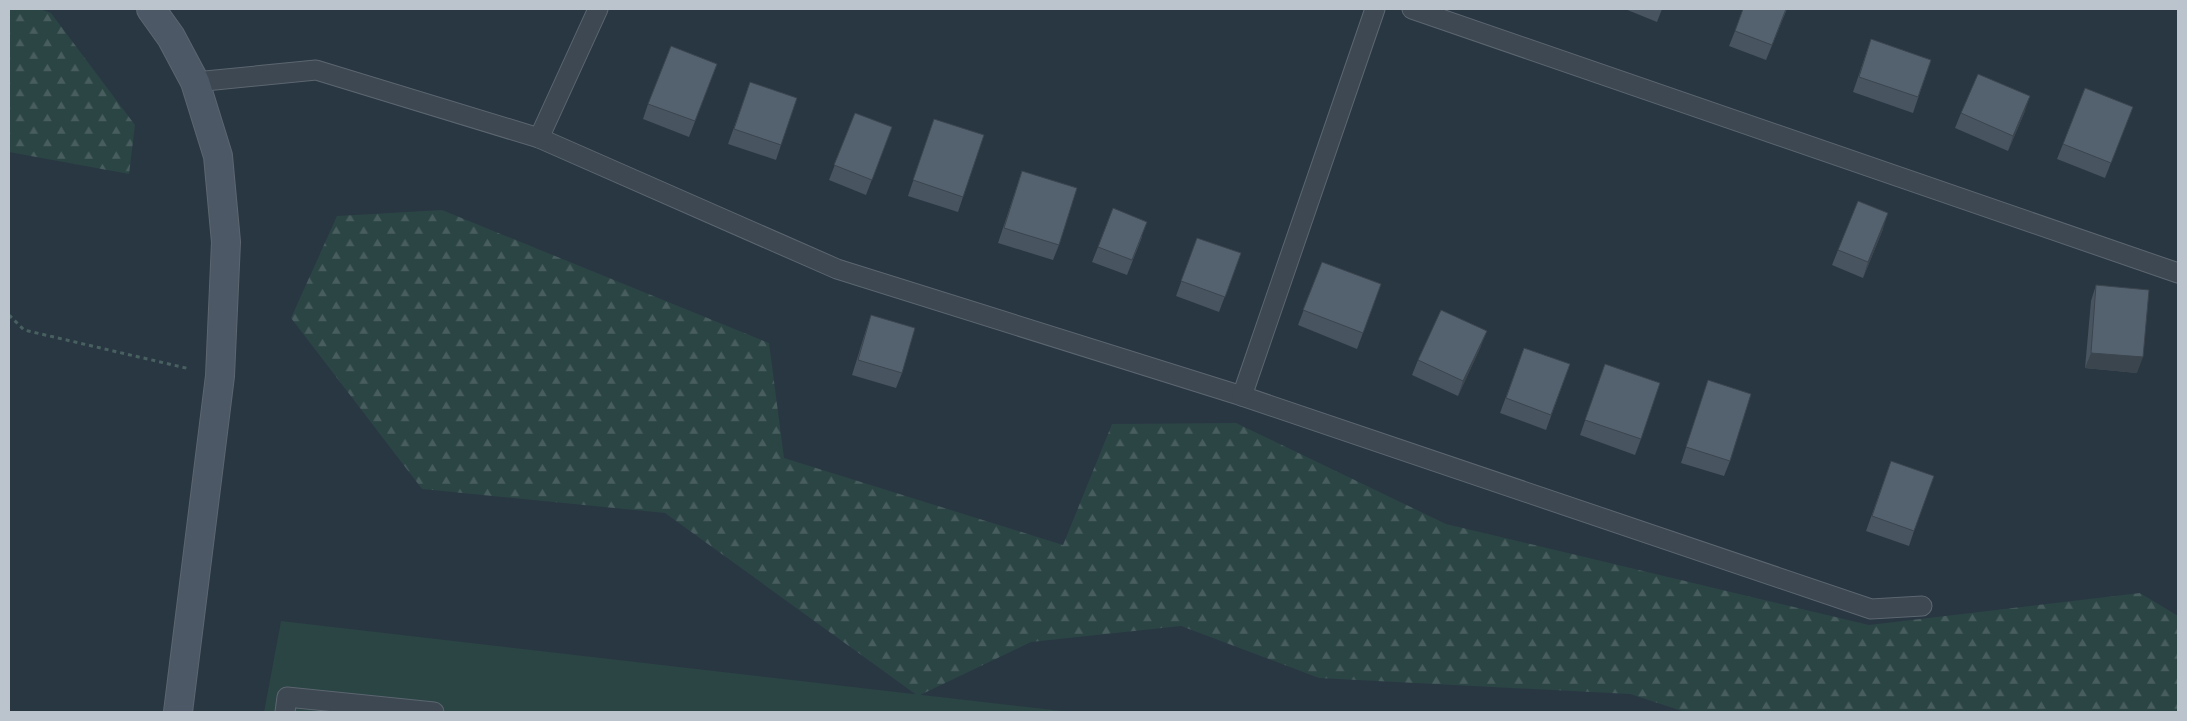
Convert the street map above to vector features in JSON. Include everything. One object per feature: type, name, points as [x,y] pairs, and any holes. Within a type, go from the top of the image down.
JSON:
[{"type":"street","points":[[151,9],[171,37],[195,82],[218,156],[226,242],[220,376],[178,712]]},
{"type":"lane","points":[[539,138],[598,9]]},
{"type":"lane","points":[[1242,396],[1375,9]]},
{"type":"lane","points":[[1412,9],[2178,273]]},
{"type":"lane","points":[[195,82],[316,70],[539,138],[837,269],[1242,396],[1871,609],[1922,606]]},
{"type":"lane","points":[[285,712],[287,697],[434,712]]},
{"type":"path","points":[[9,315],[24,330],[220,376]]},
{"type":"green space","points":[[9,9],[40,9],[51,13],[135,125],[129,174],[9,152]]},
{"type":"green space","points":[[442,210],[769,343],[784,458],[1063,545],[1112,424],[1236,423],[1446,524],[1869,625],[2140,593],[2178,616],[2178,712],[1685,712],[1630,694],[1319,678],[1181,626],[1031,642],[918,696],[665,513],[422,489],[291,318],[337,216]]},
{"type":"green space","points":[[281,621],[1071,712],[264,712]]},
{"type":"building","points":[[1743,9],[1786,9],[1772,45],[1735,31]]},
{"type":"building","points":[[1871,39],[1931,60],[1918,97],[1859,77]]},
{"type":"building","points":[[671,46],[717,64],[695,121],[648,104]]},
{"type":"building","points":[[1978,74],[2030,96],[2013,136],[1961,113]]},
{"type":"building","points":[[750,82],[797,98],[781,145],[734,129]]},
{"type":"building","points":[[2085,88],[2133,107],[2111,163],[2063,144]]},
{"type":"building","points":[[855,113],[892,127],[872,180],[834,165]]},
{"type":"building","points":[[934,119],[984,135],[963,197],[913,180]]},
{"type":"building","points":[[1022,171],[1077,188],[1059,245],[1004,228]]},
{"type":"building","points":[[1858,201],[1888,213],[1868,262],[1838,250]]},
{"type":"building","points":[[1113,208],[1147,222],[1132,260],[1098,247]]},
{"type":"building","points":[[1197,238],[1241,253],[1225,297],[1181,281]]},
{"type":"building","points":[[1322,262],[1381,284],[1363,333],[1303,310]]},
{"type":"building","points":[[2096,285],[2149,290],[2143,357],[2091,353]]},
{"type":"building","points":[[1441,310],[1487,331],[1463,381],[1418,360]]},
{"type":"building","points":[[871,315],[915,328],[902,373],[858,360]]},
{"type":"building","points":[[1524,348],[1570,364],[1551,415],[1506,398]]},
{"type":"building","points":[[1605,364],[1660,383],[1641,439],[1585,420]]},
{"type":"building","points":[[1708,380],[1751,394],[1730,461],[1686,447]]},
{"type":"building","points":[[1891,461],[1934,476],[1914,531],[1872,516]]}]
